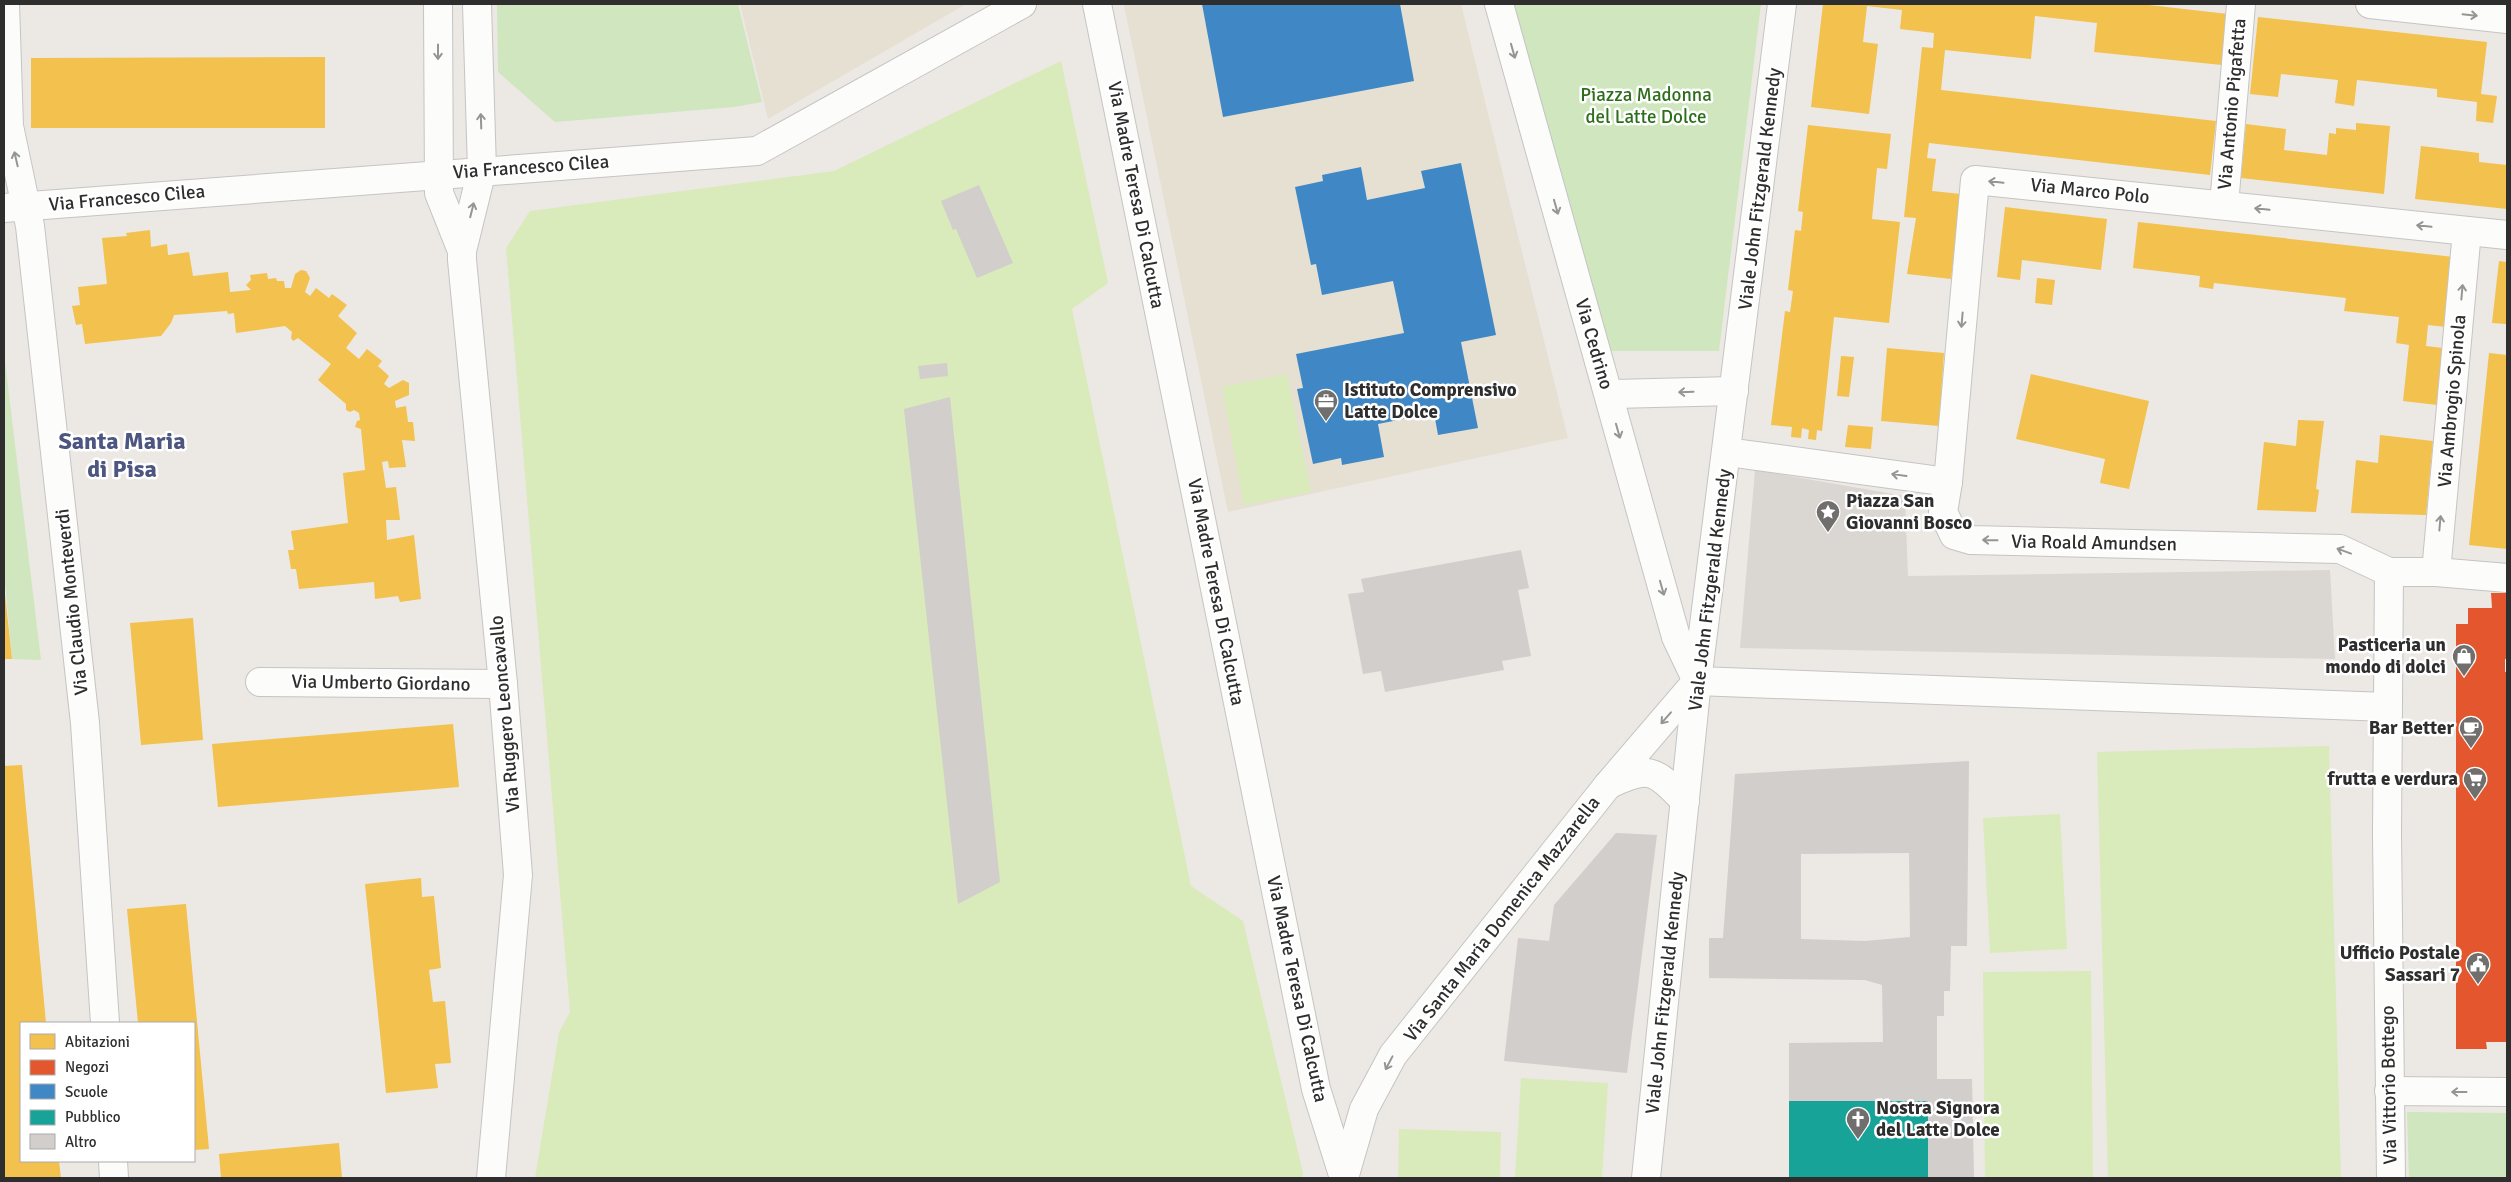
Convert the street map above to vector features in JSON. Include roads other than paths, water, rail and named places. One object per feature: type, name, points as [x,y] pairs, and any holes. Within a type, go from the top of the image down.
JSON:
[{"type":"street","name":"Via Claudio Monteverdi","points":[[5,4],[9,126],[16,207],[85,722],[104,1022]]},
{"type":"street","points":[[438,4],[439,183]]},
{"type":"street","name":"Via Ruggero Leoncavallo","points":[[462,251],[482,170],[477,4]]},
{"type":"street","name":"Via Francesco Cilea","points":[[16,207],[439,183],[482,170],[757,151],[1022,4]]},
{"type":"street","name":"Via Madre Teresa Di Calcutta","points":[[1097,4],[1316,1089],[1344,1178]]},
{"type":"street","name":"Via Cedrino","points":[[1500,4],[1676,637],[1698,681]]},
{"type":"street","name":"Viale John Fitzgerald Kennedy","points":[[1646,1178],[1698,681],[1782,4]]},
{"type":"street","name":"Via Antonio Pigafetta","points":[[2224,205],[2241,4]]},
{"type":"street","points":[[2370,4],[2507,19]]},
{"type":"street","name":"Via Marco Polo","points":[[1948,482],[1975,180],[2507,235]]},
{"type":"street","name":"Via Ruggero Leoncavallo","points":[[439,183],[462,251],[503,684],[518,875],[491,1178]]},
{"type":"street","name":"Via Ambrogio Spinola","points":[[2436,572],[2467,231]]},
{"type":"street","points":[[1614,394],[1734,390]]},
{"type":"street","points":[[1727,452],[1948,482]]},
{"type":"street","name":"Via Roald Amundsen","points":[[1948,482],[1943,512],[1954,534],[1971,540],[2340,549],[2388,572],[2436,572],[2507,578]]},
{"type":"street","name":"Via Vittorio Bottego","points":[[2388,572],[2387,707],[2391,1178]]},
{"type":"street","points":[[1698,681],[2387,707]]},
{"type":"street","name":"Via Santa Maria Domenica Mazzarella","points":[[1344,1178],[1364,1109],[1393,1055],[1608,786],[1698,681]]},
{"type":"street","name":"Via Umberto Giordano","points":[[260,682],[503,684]]},
{"type":"street","points":[[1608,786],[1632,773],[1649,772],[1662,777],[1685,801]]},
{"type":"street","points":[[2389,1092],[2507,1092]]},
{"type":"street","points":[[113,1162],[114,1178]]},
{"type":"place","name":"Istituto Comprensivo Latte Dolce","points":[[1326,422]]},
{"type":"place","name":"Piazza San Giovanni Bosco","points":[[1828,533]]},
{"type":"place","name":"Pasticeria un mondo di dolci","points":[[2464,677]]},
{"type":"place","name":"Bar Better","points":[[2471,749]]},
{"type":"place","name":"frutta e verdura","points":[[2475,800]]},
{"type":"place","name":"Ufficio Postale Sassari 7","points":[[2478,985]]},
{"type":"place","name":"Nostra Signora del Latte Dolce","points":[[1858,1140]]},
{"type":"district","name":"Santa Maria di Pisa","points":[[122,455]]},
{"type":"park label","name":"Piazza Madonna del Latte Dolce","points":[[1646,106]]}]
